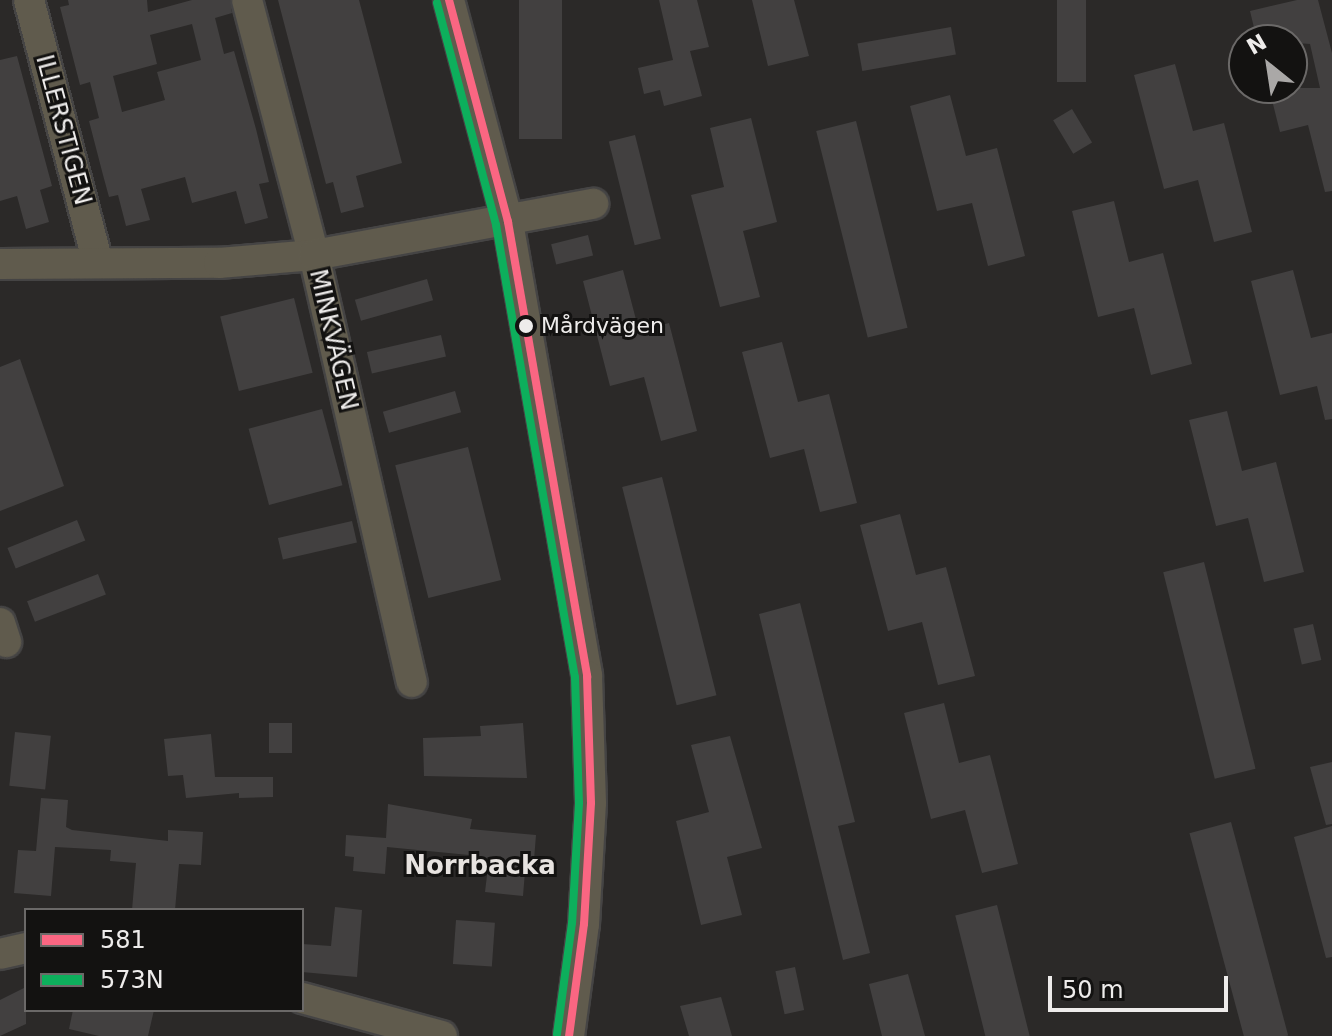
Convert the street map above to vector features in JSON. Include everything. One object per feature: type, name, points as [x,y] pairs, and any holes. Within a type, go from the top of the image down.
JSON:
[{"type":"street","name":"ILLERSTIGEN","points":[[29,0],[97,260]]},
{"type":"street","name":"MINKVÄGEN","points":[[247,0],[314,255],[412,682]]},
{"type":"street","points":[[449,0],[508,222],[587,676],[591,803],[584,924],[569,1036]]},
{"type":"street","points":[[0,264],[97,260],[219,263],[314,255],[508,222],[593,204]]},
{"type":"street","points":[[0,954],[24,948]]},
{"type":"street","points":[[304,999],[442,1036]]},
{"type":"building","points":[[68,0],[147,0],[148,12],[192,0],[230,0],[232,13],[215,18],[224,54],[234,51],[256,129],[269,182],[259,184],[268,218],[245,224],[236,191],[192,203],[185,177],[141,189],[150,220],[126,226],[118,195],[109,197],[89,121],[99,118],[90,82],[80,85],[60,7],[69,5]],"holes":[[[192,24],[201,60],[157,72],[165,100],[122,112],[113,76],[157,64],[150,35]]]},
{"type":"building","points":[[278,0],[359,0],[402,163],[356,176],[364,207],[341,213],[333,182],[326,184]]},
{"type":"building","points":[[519,0],[562,0],[562,139],[519,139]]},
{"type":"building","points":[[659,0],[697,0],[709,47],[690,51],[702,96],[664,106],[660,90],[644,94],[638,68],[673,60]]},
{"type":"building","points":[[752,0],[794,0],[809,56],[768,66]]},
{"type":"building","points":[[1057,0],[1086,0],[1086,82],[1057,82]]},
{"type":"building","points":[[1297,0],[1318,0],[1332,53],[1332,191],[1325,192],[1308,125],[1280,132],[1273,104],[1308,104],[1308,88],[1320,88],[1308,44],[1308,24],[1253,24],[1250,11]]},
{"type":"building","points":[[951,27],[956,55],[862,71],[857,43]]},
{"type":"building","points":[[17,56],[52,186],[40,190],[49,222],[26,229],[17,196],[0,201],[0,60]]},
{"type":"building","points":[[1175,64],[1193,131],[1224,123],[1252,232],[1214,242],[1198,180],[1164,189],[1134,75]]},
{"type":"building","points":[[950,95],[966,156],[997,148],[1025,256],[988,266],[972,203],[937,211],[910,106]]},
{"type":"building","points":[[1072,109],[1092,142],[1073,154],[1053,120]]},
{"type":"building","points":[[751,118],[777,222],[743,231],[760,297],[720,307],[691,195],[724,187],[710,128]]},
{"type":"building","points":[[856,121],[908,328],[868,338],[816,131]]},
{"type":"building","points":[[635,135],[661,239],[635,245],[609,142]]},
{"type":"building","points":[[1114,201],[1129,262],[1163,253],[1192,364],[1151,375],[1134,308],[1098,317],[1072,211]]},
{"type":"building","points":[[588,235],[593,255],[556,265],[551,244]]},
{"type":"building","points":[[623,270],[639,331],[669,323],[697,431],[661,441],[644,377],[610,386],[583,281]]},
{"type":"building","points":[[1293,270],[1311,338],[1332,333],[1332,419],[1325,420],[1317,386],[1280,395],[1251,281]]},
{"type":"building","points":[[427,279],[433,300],[361,321],[355,300]]},
{"type":"building","points":[[294,298],[313,373],[239,391],[220,316]]},
{"type":"building","points":[[441,335],[446,356],[372,374],[367,352]]},
{"type":"building","points":[[782,342],[798,402],[829,394],[857,503],[820,512],[804,449],[770,458],[742,352]]},
{"type":"building","points":[[20,359],[64,486],[0,511],[0,367]]},
{"type":"building","points":[[455,391],[461,412],[389,433],[383,412]]},
{"type":"building","points":[[322,409],[342,485],[269,505],[249,429]]},
{"type":"building","points":[[1227,411],[1242,471],[1276,462],[1304,572],[1264,582],[1248,518],[1216,526],[1189,420]]},
{"type":"building","points":[[468,447],[501,580],[428,598],[395,465]]},
{"type":"building","points":[[662,477],[716,695],[677,705],[622,487]]},
{"type":"building","points":[[900,514],[916,575],[946,567],[975,676],[938,685],[922,622],[888,631],[860,525]]},
{"type":"building","points":[[77,520],[85,540],[16,568],[7,548]]},
{"type":"building","points":[[352,521],[357,542],[283,560],[278,538]]},
{"type":"building","points":[[1204,562],[1256,769],[1215,779],[1163,572]]},
{"type":"building","points":[[98,574],[106,595],[35,622],[27,601]]},
{"type":"building","points":[[800,603],[855,822],[838,826],[870,953],[843,960],[759,614]]},
{"type":"building","points":[[1313,624],[1321,660],[1302,665],[1294,628]]},
{"type":"building","points":[[944,703],[959,763],[990,755],[1018,864],[982,873],[965,810],[931,819],[904,713]]},
{"type":"building","points":[[269,723],[292,723],[292,753],[269,753]]},
{"type":"building","points":[[523,723],[527,778],[424,776],[423,738],[481,736],[480,726]]},
{"type":"building","points":[[15,732],[51,736],[45,789],[9,786]]},
{"type":"building","points":[[211,734],[215,777],[273,777],[273,797],[239,798],[239,793],[186,798],[183,775],[168,776],[164,739]]},
{"type":"building","points":[[730,736],[762,848],[727,857],[742,915],[701,925],[676,821],[709,812],[691,745]]},
{"type":"building","points":[[1332,762],[1332,824],[1326,825],[1310,767]]},
{"type":"building","points":[[41,798],[68,800],[66,827],[72,830],[168,841],[168,830],[203,832],[201,865],[179,864],[175,908],[132,908],[136,863],[110,861],[111,850],[55,847],[51,896],[14,893],[18,850],[36,851]]},
{"type":"building","points":[[388,804],[472,819],[470,829],[536,835],[534,860],[526,859],[523,896],[485,892],[488,867],[468,865],[469,855],[387,847],[385,874],[353,871],[354,857],[345,856],[346,835],[386,838]]},
{"type":"building","points":[[1231,822],[1288,1035],[1244,1036],[1189,833]]},
{"type":"building","points":[[1332,826],[1332,957],[1326,958],[1294,837]]},
{"type":"building","points":[[997,905],[1030,1036],[985,1036],[955,915]]},
{"type":"building","points":[[335,907],[362,910],[357,977],[304,972],[304,944],[331,946]]},
{"type":"building","points":[[456,920],[495,923],[492,967],[453,964]]},
{"type":"building","points":[[795,967],[804,1010],[785,1014],[775,971]]},
{"type":"building","points":[[908,974],[925,1036],[882,1036],[869,984]]},
{"type":"building","points":[[24,988],[26,1024],[0,1036],[0,1000]]},
{"type":"building","points":[[721,997],[732,1036],[689,1036],[680,1006]]},
{"type":"building","points":[[73,1012],[154,1012],[148,1036],[99,1036],[69,1029]]},
{"type":"transit line","name":"581","points":[[449,0],[508,222],[587,676],[591,803],[584,924],[569,1036]]},
{"type":"transit line","name":"573N","points":[[437,3],[496,225],[575,677],[579,803],[572,923],[557,1034]]},
{"type":"place","name":"Mårdvägen","points":[[526,326]]},
{"type":"district","name":"Norrbacka","points":[[480,866]]}]
